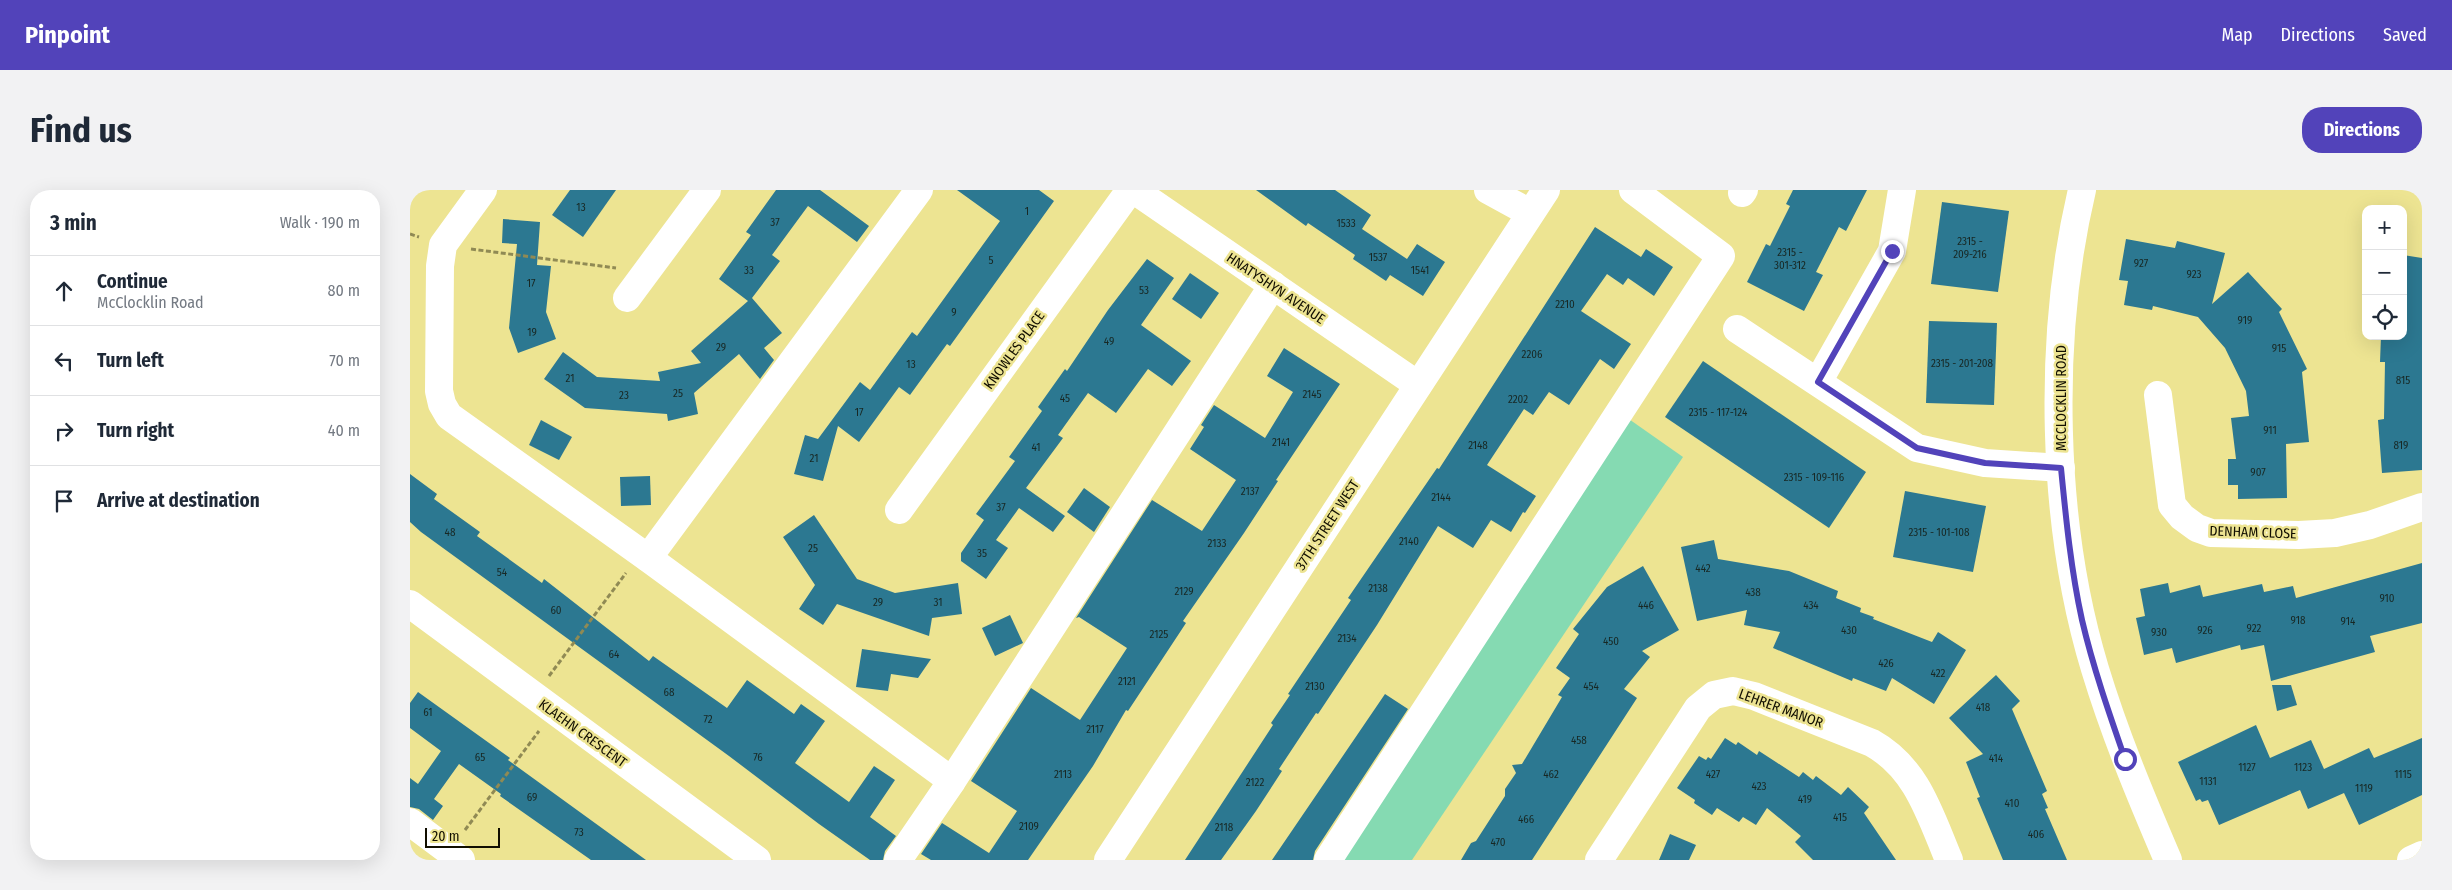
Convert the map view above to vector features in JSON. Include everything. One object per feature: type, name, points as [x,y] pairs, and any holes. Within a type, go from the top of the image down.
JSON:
[{"type":"street","points":[[482,190],[443,245],[440,266],[439,391],[442,404],[449,416],[645,555],[952,781]]},
{"type":"street","points":[[628,298],[707,190]]},
{"type":"street","points":[[645,555],[919,190]]},
{"type":"street","name":"KNOWLES PLACE","points":[[899,510],[1130,190]]},
{"type":"street","name":"HNATYSHYN AVENUE","points":[[1134,190],[1418,385]]},
{"type":"street","points":[[1488,190],[1530,213]]},
{"type":"street","name":"37TH STREET WEST","points":[[1108,860],[1546,190]]},
{"type":"street","points":[[1328,860],[1721,256],[1633,190]]},
{"type":"street","points":[[1818,382],[1892,251],[1902,190]]},
{"type":"street","name":"MCCLOCKLIN ROAD","points":[[2082,190],[2068,270],[2061,339],[2061,468],[2073,572],[2094,668],[2125,759],[2168,860]]},
{"type":"street","points":[[898,860],[952,781],[1272,285]]},
{"type":"street","points":[[1737,329],[1917,448],[1985,463],[2061,468]]},
{"type":"street","name":"DENHAM CLOSE","points":[[2158,394],[2172,505],[2182,517],[2197,528],[2212,533],[2299,535],[2335,533],[2370,525],[2422,507]]},
{"type":"street","name":"KLAEHN CRESCENT","points":[[410,604],[544,705],[757,860]]},
{"type":"street","name":"LEHRER MANOR","points":[[1599,860],[1698,708],[1714,695],[1733,691],[1754,696],[1872,742],[1888,752],[1902,764],[1926,806],[1950,860]]},
{"type":"street","points":[[410,822],[456,855]]},
{"type":"street","points":[[2411,860],[2422,855]]},
{"type":"path","points":[[410,234],[443,245],[593,266]]},
{"type":"path","points":[[456,855],[542,727],[549,676],[645,555]]},
{"type":"green space","points":[[1626,417],[1683,457],[1412,860],[1341,860]]},
{"type":"building","points":[[570,190],[616,190],[583,237],[552,215]]},
{"type":"building","points":[[776,190],[820,190],[869,226],[857,242],[808,206],[772,255],[780,261],[752,298],[782,333],[764,348],[774,360],[760,379],[739,354],[694,393],[698,414],[668,421],[667,414],[585,408],[544,379],[563,352],[597,377],[660,381],[658,372],[701,363],[691,351],[748,301],[719,279],[751,235],[746,232]]},
{"type":"building","points":[[957,190],[1039,190],[1054,201],[950,346],[947,344],[910,395],[899,387],[859,442],[838,426],[823,481],[794,474],[805,435],[818,439],[860,382],[870,390],[912,332],[917,336],[1000,221]]},
{"type":"building","points":[[1256,190],[1335,190],[1371,215],[1362,229],[1407,259],[1417,244],[1445,262],[1423,296],[1390,275],[1386,281],[1353,259],[1355,255],[1308,223],[1306,226]]},
{"type":"building","points":[[1793,190],[1867,190],[1846,231],[1839,227],[1816,272],[1823,275],[1804,311],[1747,282],[1766,244],[1770,246],[1790,206],[1786,204]]},
{"type":"building","points":[[1942,202],[2009,211],[1998,292],[1931,284]]},
{"type":"building","points":[[503,219],[540,222],[537,265],[551,266],[546,312],[556,339],[518,353],[509,328],[517,244],[502,243]]},
{"type":"building","points":[[1595,227],[1641,257],[1646,249],[1673,267],[1654,296],[1628,278],[1623,285],[1607,274],[1581,311],[1631,344],[1614,369],[1600,359],[1569,405],[1549,392],[1533,415],[1524,409],[1487,465],[1536,496],[1525,513],[1523,512],[1511,532],[1491,520],[1473,548],[1438,526],[1377,625],[1318,714],[1316,713],[1279,769],[1282,771],[1221,860],[1185,860],[1273,725],[1271,723],[1290,695],[1288,694],[1351,600],[1348,598],[1437,468],[1439,469]]},
{"type":"building","points":[[2126,239],[2175,248],[2177,241],[2225,253],[2212,304],[2248,272],[2282,309],[2279,312],[2307,369],[2302,372],[2309,442],[2286,444],[2287,498],[2238,499],[2238,485],[2228,485],[2228,459],[2236,459],[2231,418],[2249,416],[2246,391],[2225,348],[2198,317],[2153,306],[2152,310],[2124,305],[2128,281],[2119,280]]},
{"type":"building","points":[[2407,256],[2422,258],[2422,470],[2382,473],[2378,420],[2384,419],[2385,362],[2380,362],[2381,340],[2407,340]]},
{"type":"building","points":[[1147,259],[1174,278],[1141,325],[1191,361],[1172,386],[1148,369],[1116,413],[1088,393],[1058,435],[1063,438],[1026,488],[1065,516],[1053,532],[1019,508],[996,540],[1008,548],[986,579],[961,561],[961,553],[984,520],[976,514],[1015,461],[1009,457],[1042,411],[1038,407],[1065,369],[1067,371],[1108,310]]},
{"type":"building","points":[[1190,273],[1219,293],[1201,319],[1172,299]]},
{"type":"building","points":[[1929,321],[1997,323],[1994,405],[1926,403]]},
{"type":"building","points":[[1284,348],[1340,384],[1276,480],[1278,481],[1244,533],[1183,621],[1186,623],[1128,711],[1126,710],[1093,766],[1028,860],[931,860],[921,854],[942,823],[989,853],[1017,811],[971,781],[1031,688],[1080,720],[1127,648],[1079,617],[1076,618],[1152,500],[1202,531],[1236,480],[1190,449],[1204,427],[1201,425],[1214,405],[1265,438],[1293,392],[1267,376]]},
{"type":"building","points":[[1703,361],[1866,472],[1829,528],[1665,417]]},
{"type":"building","points":[[541,420],[572,437],[559,460],[529,445]]},
{"type":"building","points":[[410,474],[437,494],[434,499],[480,532],[477,536],[542,583],[544,579],[649,661],[653,656],[727,708],[747,680],[794,714],[801,704],[825,721],[795,763],[849,802],[874,766],[895,780],[870,817],[896,836],[885,851],[883,860],[870,860],[819,824],[729,756],[421,532],[410,522]]},
{"type":"building","points":[[650,476],[651,505],[621,506],[620,477]]},
{"type":"building","points":[[1084,488],[1110,507],[1094,532],[1067,512]]},
{"type":"building","points":[[1905,491],[1986,506],[1973,572],[1893,557]]},
{"type":"building","points":[[814,515],[857,579],[895,593],[958,583],[962,614],[932,618],[929,636],[837,604],[823,625],[799,609],[815,585],[783,537]]},
{"type":"building","points":[[1714,540],[1718,559],[1789,571],[1838,591],[1836,598],[1861,608],[1860,612],[1874,617],[1873,619],[1932,642],[1938,632],[1966,650],[1934,704],[1892,678],[1886,691],[1853,678],[1852,681],[1773,648],[1780,632],[1744,625],[1747,610],[1697,621],[1681,547]]},
{"type":"building","points":[[2422,563],[2422,623],[2370,636],[2375,652],[2271,681],[2264,645],[2241,650],[2240,645],[2176,663],[2172,648],[2144,655],[2136,618],[2145,616],[2140,589],[2168,583],[2170,593],[2200,585],[2203,597],[2262,584],[2264,592],[2293,586],[2296,598]]},
{"type":"building","points":[[1643,566],[1679,630],[1642,651],[1650,657],[1624,689],[1637,698],[1532,860],[1461,860],[1471,843],[1476,841],[1505,796],[1505,789],[1516,773],[1512,765],[1522,764],[1562,697],[1558,695],[1570,678],[1556,668],[1579,634],[1573,629],[1607,587]]},
{"type":"building","points":[[1010,615],[1023,643],[995,656],[982,628]]},
{"type":"building","points":[[862,649],[931,659],[918,678],[891,674],[888,691],[856,687]]},
{"type":"building","points":[[1996,675],[2020,701],[2012,709],[2047,791],[2042,794],[2048,808],[2045,809],[2067,860],[2003,860],[1977,798],[1980,797],[1966,762],[1983,754],[1949,718]]},
{"type":"building","points":[[2272,685],[2291,685],[2297,705],[2277,711]]},
{"type":"building","points":[[418,692],[646,860],[591,860],[500,796],[501,794],[459,764],[434,799],[443,806],[433,820],[419,809],[410,807],[410,778],[418,784],[441,751],[410,728],[410,703]]},
{"type":"building","points":[[1385,694],[1408,709],[1315,851],[1313,860],[1272,860]]},
{"type":"building","points":[[2256,725],[2270,758],[2311,740],[2324,769],[2369,748],[2374,758],[2422,738],[2422,795],[2359,825],[2344,793],[2308,809],[2300,790],[2219,825],[2208,800],[2202,802],[2200,799],[2196,801],[2178,762]]},
{"type":"building","points":[[1725,738],[1736,745],[1738,742],[1757,755],[1759,751],[1799,777],[1803,772],[1813,780],[1816,776],[1841,795],[1848,787],[1869,807],[1864,813],[1896,860],[1813,860],[1795,842],[1801,836],[1767,808],[1756,825],[1743,817],[1739,822],[1717,808],[1712,815],[1694,803],[1695,800],[1677,788],[1699,756],[1706,760],[1708,757],[1711,759]]},
{"type":"building","points":[[1670,834],[1696,845],[1689,860],[1659,860]]},
{"type":"route","points":[[1892,251],[1818,382],[1917,448],[1985,463],[2061,468],[2066,522],[2082,620],[2094,668],[2125,759]]}]
